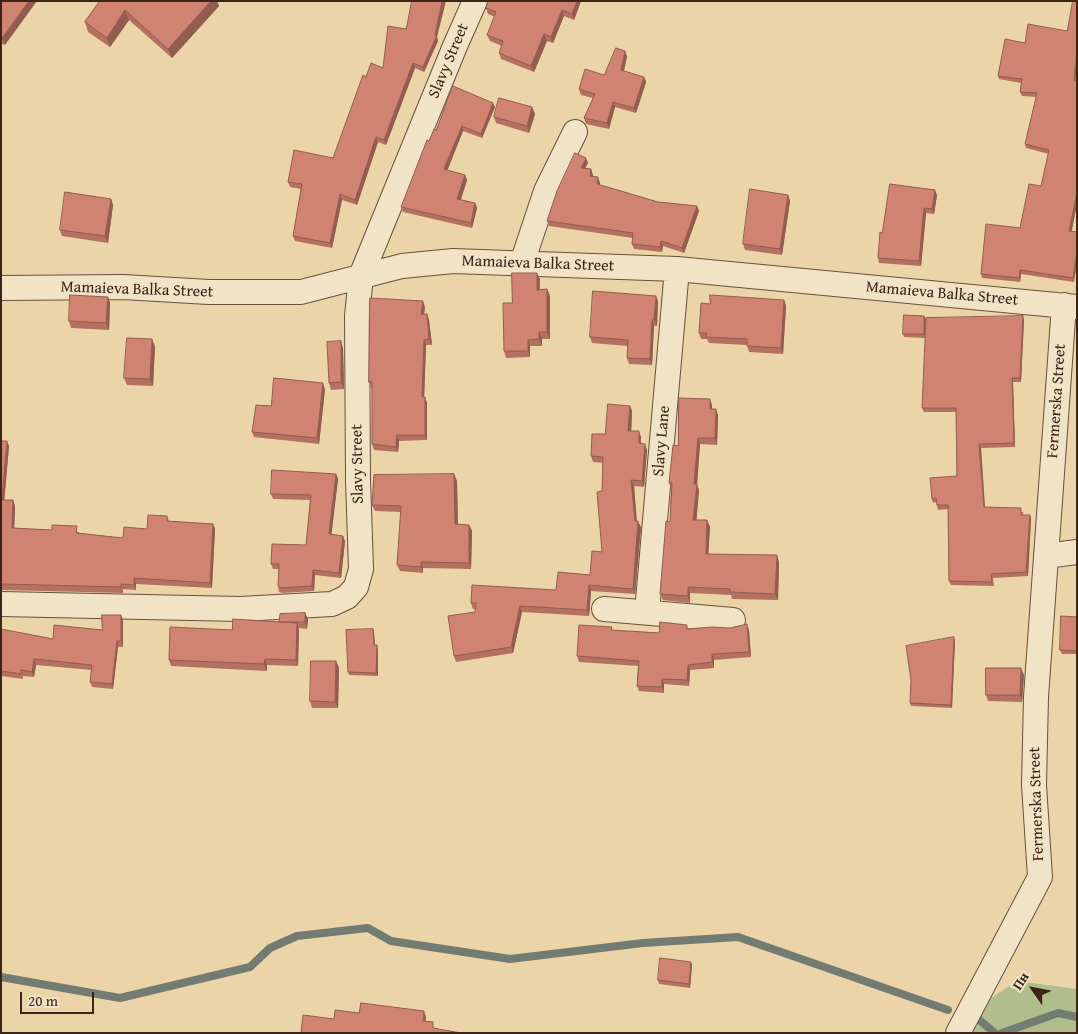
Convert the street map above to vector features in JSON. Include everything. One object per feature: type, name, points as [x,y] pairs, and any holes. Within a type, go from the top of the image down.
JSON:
[{"type":"street","name":"Slavy Street","points":[[1,604],[240,609],[332,604],[347,597],[356,587],[361,569],[358,480],[357,316],[361,276],[475,1]]},
{"type":"street","points":[[522,263],[546,191],[574,132]]},
{"type":"street","name":"Mamaieva Balka Street","points":[[1,288],[123,287],[209,292],[301,292],[402,266],[452,261],[678,269],[1070,306]]},
{"type":"street","name":"Slavy Lane","points":[[647,612],[678,269]]},
{"type":"street","name":"Fermerska Street","points":[[958,1033],[1040,877],[1034,785],[1036,697],[1046,556],[1070,306]]},
{"type":"street","points":[[1046,556],[1077,552]]},
{"type":"street","points":[[604,609],[733,620]]},
{"type":"green space","points":[[1017,981],[1077,989],[1077,1033],[963,1033],[982,1004]]},
{"type":"building","points":[[1,1],[29,1],[2,38],[1,38]]},
{"type":"building","points":[[100,1],[211,1],[168,49],[125,10],[107,38],[85,22]]},
{"type":"building","points":[[412,1],[442,1],[435,35],[437,35],[423,67],[413,63],[384,140],[376,137],[355,200],[340,194],[330,243],[293,236],[302,184],[288,182],[294,150],[333,158],[363,75],[366,77],[371,63],[383,68],[388,26],[406,29]]},
{"type":"building","points":[[489,1],[577,1],[572,14],[562,10],[551,37],[544,34],[531,66],[499,53],[503,41],[487,35],[496,12],[486,8]]},
{"type":"building","points":[[1073,1],[1077,1],[1077,50],[1074,80],[1077,81],[1077,193],[1069,231],[1077,232],[1077,250],[1073,278],[1020,270],[1019,278],[981,274],[986,224],[1020,228],[1029,184],[1041,186],[1049,150],[1025,144],[1037,93],[1020,92],[1022,79],[998,76],[1005,39],[1025,43],[1028,24],[1067,31]]},
{"type":"building","points":[[616,48],[625,51],[621,70],[644,77],[634,108],[613,102],[607,123],[584,118],[595,94],[579,89],[585,69],[604,75]]},
{"type":"building","points":[[453,86],[493,103],[481,134],[462,126],[444,169],[465,175],[457,199],[475,203],[471,223],[401,207],[427,140],[429,141],[434,129],[436,130]]},
{"type":"building","points":[[499,98],[532,107],[527,126],[494,117]]},
{"type":"building","points":[[575,153],[586,158],[581,168],[591,169],[590,176],[598,177],[597,184],[658,202],[697,206],[682,248],[661,241],[660,247],[632,244],[633,233],[547,221],[557,191]]},
{"type":"building","points":[[890,184],[935,190],[932,209],[924,208],[919,261],[878,258],[880,232],[882,233]]},
{"type":"building","points":[[750,189],[788,195],[780,249],[743,244]]},
{"type":"building","points":[[65,192],[111,199],[105,236],[60,230]]},
{"type":"building","points":[[512,273],[537,273],[537,290],[547,289],[547,332],[539,332],[539,339],[528,340],[528,351],[504,351],[503,303],[512,303]]},
{"type":"building","points":[[593,291],[656,296],[654,320],[652,320],[650,359],[627,358],[628,340],[590,337]]},
{"type":"building","points":[[70,295],[108,297],[106,323],[69,321]]},
{"type":"building","points":[[710,295],[784,300],[781,348],[747,346],[747,339],[706,337],[707,333],[699,333],[701,303],[710,304]]},
{"type":"building","points":[[370,298],[423,301],[421,314],[427,314],[429,339],[424,340],[422,397],[425,397],[425,435],[397,435],[396,447],[372,444],[372,382],[369,382]]},
{"type":"building","points":[[904,315],[924,316],[924,334],[903,334]]},
{"type":"building","points":[[1023,316],[1020,378],[1012,378],[1014,443],[979,444],[984,507],[1021,508],[1021,515],[1030,515],[1026,572],[991,574],[992,582],[949,581],[948,505],[937,505],[936,498],[932,499],[930,478],[957,476],[956,408],[922,408],[926,318]]},
{"type":"building","points":[[127,338],[152,339],[150,379],[124,378]]},
{"type":"building","points":[[341,341],[341,382],[329,383],[327,342]]},
{"type":"building","points":[[274,378],[323,383],[317,438],[252,432],[256,405],[271,406]]},
{"type":"building","points":[[679,398],[710,399],[710,409],[716,409],[715,438],[698,438],[694,484],[697,484],[693,520],[707,520],[706,554],[777,555],[775,594],[730,592],[730,589],[688,587],[688,596],[660,594],[666,521],[670,522],[672,483],[669,483],[673,445],[678,446]]},
{"type":"building","points":[[608,404],[630,406],[628,431],[639,431],[639,443],[645,444],[642,481],[631,480],[635,521],[638,521],[633,589],[589,585],[587,610],[520,606],[511,647],[454,656],[448,616],[475,612],[476,603],[471,603],[472,585],[556,590],[558,572],[590,575],[592,551],[602,552],[597,492],[602,491],[603,457],[591,456],[592,434],[605,434]]},
{"type":"building","points":[[1,441],[7,441],[2,500],[13,500],[12,528],[52,530],[52,525],[77,526],[76,533],[123,538],[124,527],[147,529],[148,515],[167,516],[167,521],[213,524],[210,583],[134,578],[134,585],[121,584],[121,587],[1,584]]},
{"type":"building","points":[[272,470],[336,474],[329,534],[343,536],[339,573],[313,570],[312,586],[281,588],[278,586],[279,564],[271,564],[272,544],[306,545],[311,495],[271,494]]},
{"type":"building","points":[[454,474],[455,524],[469,525],[469,563],[421,562],[421,567],[397,565],[401,506],[372,505],[374,475]]},
{"type":"building","points":[[305,613],[305,622],[279,622],[280,614]]},
{"type":"building","points":[[102,615],[121,615],[121,641],[117,641],[112,684],[90,682],[92,665],[34,659],[32,672],[21,670],[21,674],[1,671],[1,629],[53,639],[54,625],[102,630]]},
{"type":"building","points":[[1061,616],[1077,617],[1077,651],[1060,650]]},
{"type":"building","points":[[233,619],[297,623],[296,660],[265,659],[264,664],[169,660],[170,627],[232,630]]},
{"type":"building","points":[[660,622],[687,625],[687,629],[730,628],[747,624],[749,652],[712,654],[712,662],[688,665],[687,680],[662,679],[662,687],[637,686],[639,661],[577,656],[579,625],[612,627],[611,630],[659,633]]},
{"type":"building","points":[[373,629],[374,645],[377,645],[376,673],[348,672],[346,630]]},
{"type":"building","points":[[954,637],[951,705],[910,703],[911,680],[906,646]]},
{"type":"building","points":[[311,661],[336,661],[335,702],[310,701]]},
{"type":"building","points":[[986,668],[1021,668],[1020,695],[986,695]]},
{"type":"building","points":[[660,958],[691,962],[689,984],[658,980]]},
{"type":"building","points":[[361,1003],[424,1011],[423,1021],[433,1022],[433,1028],[461,1033],[301,1033],[303,1015],[334,1019],[335,1010],[359,1013]]},
{"type":"waterway","points":[[1,977],[120,998],[250,967],[270,948],[297,936],[368,928],[391,941],[510,959],[643,943],[738,937],[948,1010]]},
{"type":"waterway","points":[[1002,1033],[1058,1013],[1077,1017]]},
{"type":"waterway","points":[[978,1019],[995,1033]]}]
